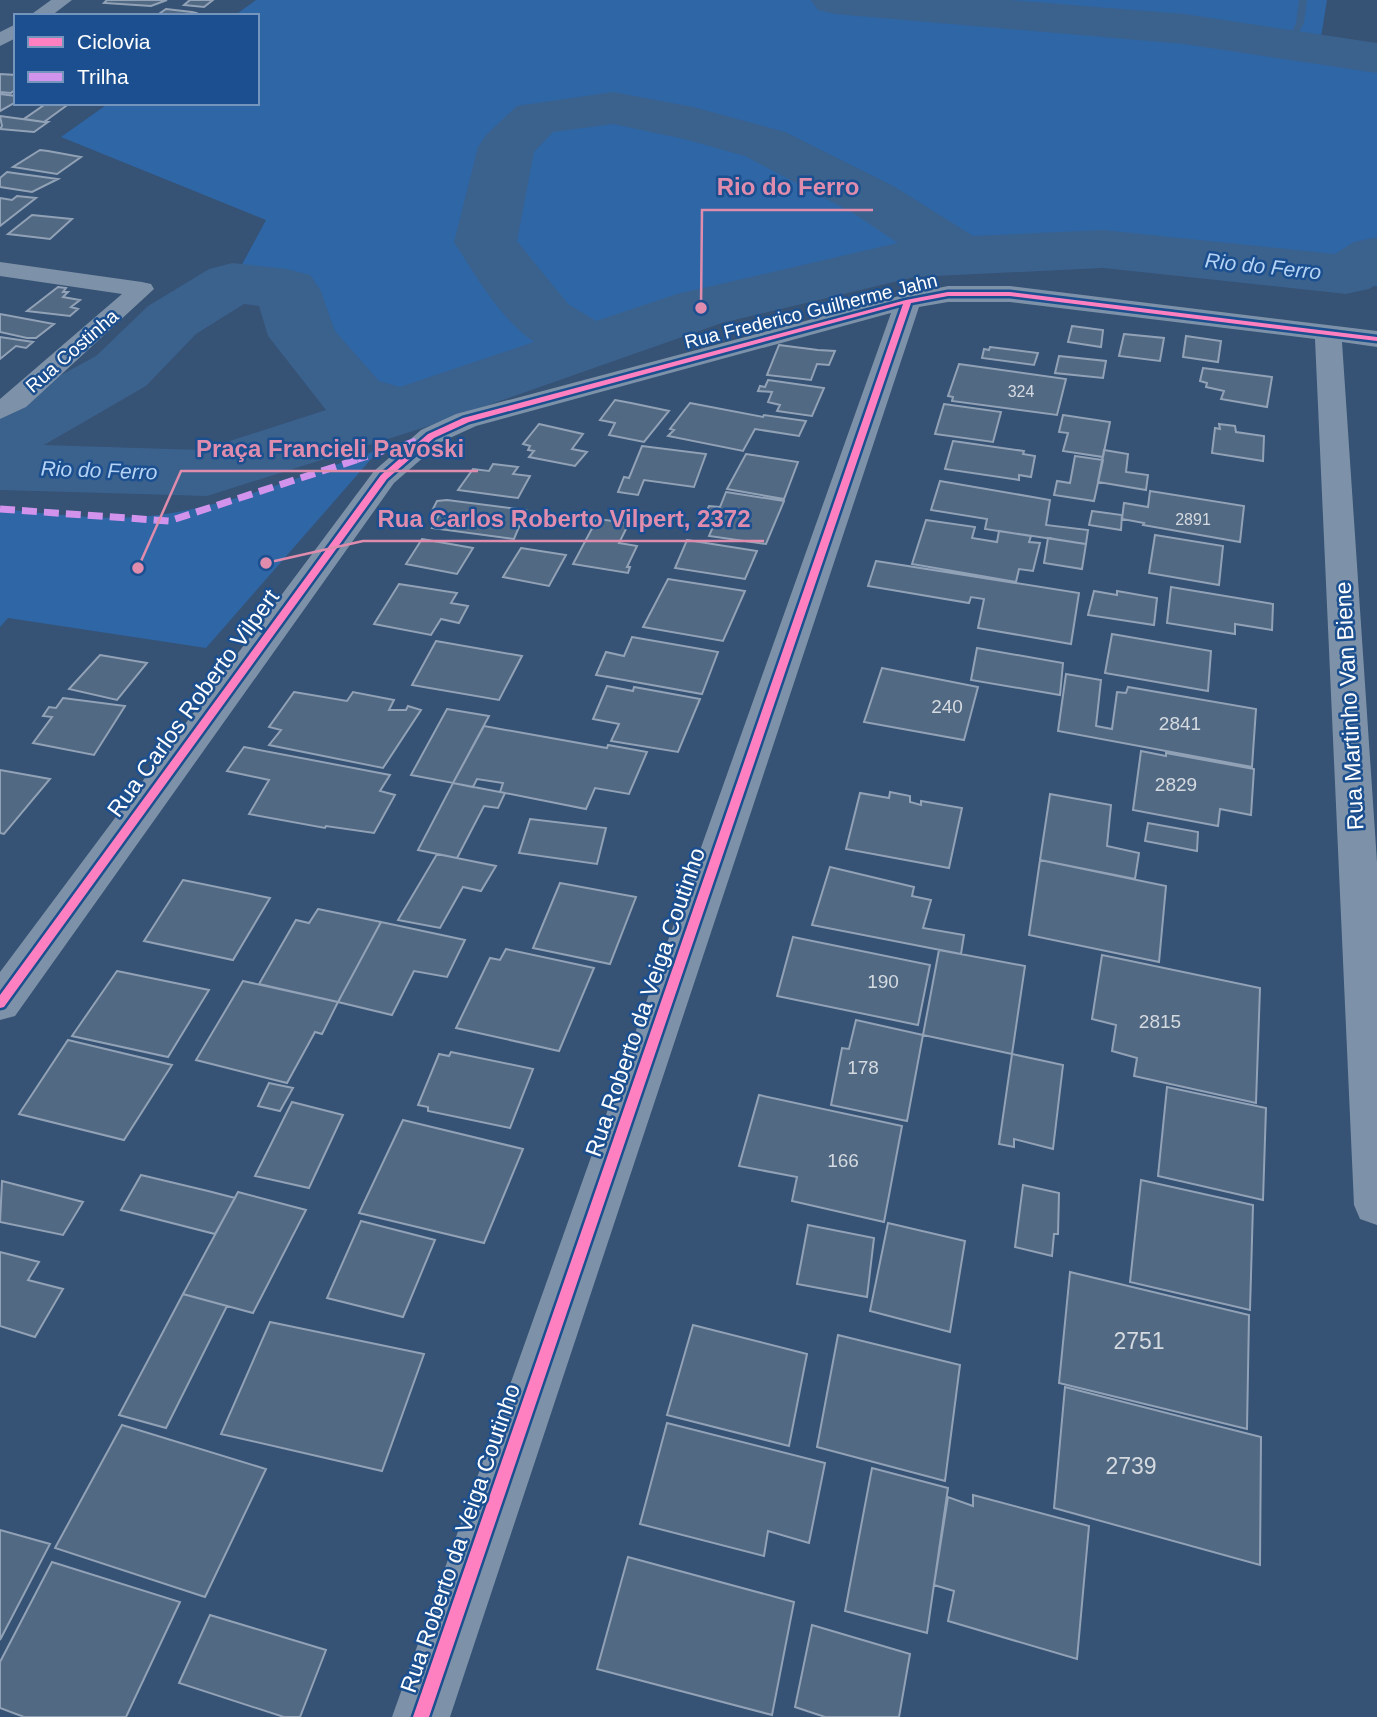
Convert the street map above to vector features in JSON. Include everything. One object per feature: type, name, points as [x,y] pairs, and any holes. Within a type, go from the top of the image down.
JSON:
[{"type":"street","points":[[41,14],[63,0]]},
{"type":"street","name":"Rua Costinha","points":[[0,269],[142,289],[16,401],[0,411]]},
{"type":"street","name":"Rua Frederico Guilherme Jahn","points":[[431,436],[498,410],[908,301],[948,294],[1010,295],[1377,339]]},
{"type":"street","name":"Rua Roberto da Veiga Coutinho","points":[[421,1717],[908,301]]},
{"type":"street","name":"Rua Martinho Van Biene","points":[[1328,333],[1372,1010],[1377,1205]]},
{"type":"street","name":"Rua Carlos Roberto Vilpert","points":[[0,1004],[384,477],[431,436]]},
{"type":"shaded area","points":[[256,0],[1327,0],[1320,43],[1377,52],[1377,286],[1122,252],[915,258],[701,308],[451,394],[353,396],[302,336],[287,289],[232,283],[266,220],[61,137],[106,105],[259,105],[259,14],[237,14]]},
{"type":"shaded area","points":[[379,450],[206,648],[8,618],[0,627],[0,509],[104,518],[168,514],[260,491]]},
{"type":"building","points":[[107,0],[167,0],[151,6],[104,3]]},
{"type":"building","points":[[190,0],[213,0],[204,7],[184,5]]},
{"type":"building","points":[[166,9],[196,13],[195,14],[159,14]]},
{"type":"building","points":[[0,74],[14,75],[14,91],[0,92]]},
{"type":"building","points":[[0,94],[14,96],[14,103],[0,111]]},
{"type":"building","points":[[44,105],[67,105],[44,122],[24,119]]},
{"type":"building","points":[[0,116],[48,122],[34,132],[0,129]]},
{"type":"building","points":[[40,150],[81,157],[57,174],[13,167]]},
{"type":"building","points":[[7,172],[58,179],[32,192],[0,187],[0,178]]},
{"type":"building","points":[[17,196],[36,198],[0,226],[0,198],[12,200]]},
{"type":"building","points":[[32,215],[72,219],[50,239],[8,234]]},
{"type":"building","points":[[58,287],[66,288],[63,292],[68,292],[63,297],[80,300],[71,307],[78,309],[70,316],[27,311]]},
{"type":"building","points":[[0,314],[54,324],[36,338],[27,338],[0,332]]},
{"type":"building","points":[[1072,326],[1103,330],[1101,347],[1068,342]]},
{"type":"building","points":[[1124,334],[1164,338],[1160,361],[1119,356]]},
{"type":"building","points":[[1186,336],[1221,341],[1218,362],[1183,357]]},
{"type":"building","points":[[0,337],[33,342],[26,348],[16,346],[0,359]]},
{"type":"building","points":[[779,345],[835,351],[829,365],[817,364],[811,380],[767,375]]},
{"type":"building","points":[[990,347],[1038,353],[1034,365],[982,358],[984,349],[989,350]]},
{"type":"building","points":[[1059,356],[1106,361],[1103,378],[1055,373]]},
{"type":"building","points":[[959,364],[1066,379],[1057,415],[952,401],[953,397],[948,396]]},
{"type":"building","points":[[1203,368],[1272,377],[1267,407],[1221,399],[1224,391],[1206,387],[1207,383],[1200,381]]},
{"type":"building","points":[[768,380],[824,388],[812,416],[777,411],[780,405],[768,402],[772,392],[758,391],[760,386],[765,387]]},
{"type":"building","points":[[615,400],[669,411],[644,442],[609,435],[615,423],[600,420]]},
{"type":"building","points":[[690,403],[763,417],[806,421],[799,436],[755,429],[743,451],[668,436],[674,430],[670,429]]},
{"type":"building","points":[[944,404],[1001,412],[993,442],[935,434]]},
{"type":"building","points":[[1063,415],[1110,422],[1103,457],[1063,451],[1068,433],[1059,432]]},
{"type":"building","points":[[539,424],[583,434],[572,449],[587,452],[575,466],[529,457],[534,451],[528,450],[530,446],[523,444]]},
{"type":"building","points":[[1219,424],[1235,426],[1236,432],[1264,436],[1263,461],[1212,453],[1215,428],[1220,429]]},
{"type":"building","points":[[953,441],[1024,451],[1023,454],[1035,456],[1031,477],[1019,475],[1019,480],[945,469]]},
{"type":"building","points":[[642,446],[706,454],[694,487],[644,480],[638,495],[618,492],[624,477],[629,478]]},
{"type":"building","points":[[1104,450],[1128,454],[1126,472],[1148,475],[1146,490],[1098,482]]},
{"type":"building","points":[[746,454],[798,462],[784,499],[727,489]]},
{"type":"building","points":[[1075,456],[1103,460],[1094,501],[1054,495],[1057,481],[1070,483]]},
{"type":"building","points":[[493,464],[518,467],[513,474],[530,476],[518,498],[458,490],[473,469],[489,471]]},
{"type":"building","points":[[940,481],[1050,500],[1046,525],[1088,530],[1086,544],[985,529],[987,519],[931,510]]},
{"type":"building","points":[[1150,491],[1244,506],[1240,542],[1122,519],[1124,503],[1148,507]]},
{"type":"building","points":[[726,492],[784,501],[766,544],[709,536],[715,522],[702,520],[709,506],[720,507]]},
{"type":"building","points":[[437,501],[526,510],[514,539],[432,528],[439,515],[431,513]]},
{"type":"building","points":[[1092,511],[1122,515],[1121,530],[1089,525]]},
{"type":"building","points":[[597,519],[629,523],[619,543],[637,546],[627,567],[630,567],[628,573],[573,564]]},
{"type":"building","points":[[926,520],[975,527],[972,538],[997,542],[999,531],[1031,536],[1029,542],[1040,543],[1033,571],[1019,569],[1016,582],[912,564]]},
{"type":"building","points":[[1155,535],[1223,546],[1219,585],[1149,573]]},
{"type":"building","points":[[1048,538],[1086,544],[1082,569],[1044,563]]},
{"type":"building","points":[[422,539],[473,548],[457,574],[406,564]]},
{"type":"building","points":[[687,540],[757,551],[745,579],[675,568]]},
{"type":"building","points":[[521,548],[566,555],[549,586],[503,577]]},
{"type":"building","points":[[876,561],[1079,593],[1071,644],[978,628],[984,599],[971,597],[969,603],[868,586]]},
{"type":"building","points":[[668,579],[745,591],[723,641],[643,627]]},
{"type":"building","points":[[399,584],[457,593],[451,603],[468,606],[459,623],[441,619],[431,635],[374,624]]},
{"type":"building","points":[[1171,587],[1273,604],[1272,630],[1235,624],[1235,634],[1167,623]]},
{"type":"building","points":[[1094,591],[1117,595],[1117,591],[1157,598],[1154,625],[1088,615]]},
{"type":"building","points":[[1112,634],[1211,651],[1208,691],[1105,673]]},
{"type":"building","points":[[632,637],[718,652],[702,694],[596,675],[606,652],[624,656]]},
{"type":"building","points":[[436,641],[522,656],[499,700],[412,685]]},
{"type":"building","points":[[977,648],[1063,663],[1060,695],[971,680]]},
{"type":"building","points":[[100,655],[147,663],[117,700],[69,689]]},
{"type":"building","points":[[882,668],[978,687],[964,740],[864,722]]},
{"type":"building","points":[[1066,674],[1101,680],[1096,726],[1112,729],[1117,692],[1126,693],[1128,687],[1256,709],[1252,767],[1058,731]]},
{"type":"building","points":[[607,686],[633,691],[634,687],[700,699],[678,752],[611,741],[619,724],[593,719]]},
{"type":"building","points":[[294,692],[347,701],[353,692],[394,700],[389,710],[406,710],[408,706],[421,710],[383,768],[269,745],[281,730],[269,727]]},
{"type":"building","points":[[63,698],[125,706],[94,755],[33,743],[52,717],[43,716],[49,707],[56,708]]},
{"type":"building","points":[[447,709],[489,716],[453,783],[411,775]]},
{"type":"building","points":[[484,726],[607,748],[608,745],[647,752],[629,794],[595,788],[586,809],[500,792],[503,783],[477,779],[473,787],[453,783]]},
{"type":"building","points":[[244,747],[390,775],[380,791],[395,795],[374,833],[325,828],[249,814],[269,780],[227,771]]},
{"type":"building","points":[[1141,751],[1254,769],[1251,815],[1220,809],[1218,826],[1133,810]]},
{"type":"building","points":[[0,770],[50,779],[4,834],[0,833]]},
{"type":"building","points":[[453,783],[505,793],[498,808],[484,806],[457,858],[418,850]]},
{"type":"building","points":[[890,792],[910,796],[910,802],[921,805],[921,801],[962,808],[949,868],[846,849],[860,793],[889,798]]},
{"type":"building","points":[[1050,794],[1111,805],[1107,846],[1139,853],[1135,879],[1040,860]]},
{"type":"building","points":[[530,819],[606,828],[597,864],[519,853]]},
{"type":"building","points":[[1148,823],[1198,832],[1197,851],[1145,841]]},
{"type":"building","points":[[437,854],[496,866],[481,891],[463,887],[440,928],[398,920]]},
{"type":"building","points":[[1040,860],[1166,886],[1159,962],[1029,935]]},
{"type":"building","points":[[830,867],[914,887],[912,896],[931,900],[923,928],[964,935],[961,954],[812,925]]},
{"type":"building","points":[[183,880],[270,898],[233,960],[144,941]]},
{"type":"building","points":[[560,883],[636,897],[610,964],[533,948]]},
{"type":"building","points":[[318,909],[381,922],[338,1002],[259,984],[296,920],[309,923]]},
{"type":"building","points":[[381,922],[465,940],[447,977],[414,971],[392,1015],[338,1002]]},
{"type":"building","points":[[793,937],[930,965],[918,1025],[777,996]]},
{"type":"building","points":[[506,949],[594,968],[559,1051],[456,1028],[490,958],[500,960]]},
{"type":"building","points":[[939,950],[1025,966],[1012,1054],[923,1035]]},
{"type":"building","points":[[1102,955],[1260,988],[1256,1103],[1134,1076],[1137,1058],[1112,1051],[1116,1025],[1092,1019]]},
{"type":"building","points":[[117,971],[209,990],[168,1057],[72,1036]]},
{"type":"building","points":[[243,981],[338,1002],[322,1034],[315,1032],[287,1083],[196,1060]]},
{"type":"building","points":[[856,1020],[923,1035],[907,1121],[831,1105],[842,1048],[849,1049]]},
{"type":"building","points":[[68,1040],[172,1065],[124,1140],[19,1114]]},
{"type":"building","points":[[451,1052],[533,1069],[510,1128],[428,1111],[428,1107],[418,1105],[439,1054],[449,1056]]},
{"type":"building","points":[[1012,1054],[1063,1065],[1053,1149],[1014,1139],[1014,1147],[999,1144]]},
{"type":"building","points":[[269,1083],[293,1088],[280,1111],[258,1106]]},
{"type":"building","points":[[1167,1087],[1266,1108],[1263,1200],[1158,1176]]},
{"type":"building","points":[[759,1095],[902,1126],[884,1222],[792,1201],[797,1177],[739,1166]]},
{"type":"building","points":[[292,1102],[343,1115],[309,1188],[255,1176]]},
{"type":"building","points":[[403,1120],[523,1149],[484,1243],[359,1213]]},
{"type":"building","points":[[141,1175],[235,1198],[215,1234],[121,1210]]},
{"type":"building","points":[[1141,1180],[1253,1205],[1250,1310],[1130,1282]]},
{"type":"building","points":[[2,1181],[83,1202],[63,1235],[0,1222]]},
{"type":"building","points":[[1023,1185],[1059,1193],[1058,1234],[1054,1234],[1052,1256],[1015,1247]]},
{"type":"building","points":[[238,1192],[306,1210],[253,1313],[183,1294]]},
{"type":"building","points":[[361,1221],[435,1240],[403,1317],[327,1298]]},
{"type":"building","points":[[888,1223],[965,1241],[950,1332],[870,1311]]},
{"type":"building","points":[[808,1225],[874,1238],[867,1297],[797,1284]]},
{"type":"building","points":[[0,1252],[39,1262],[28,1280],[63,1289],[35,1337],[0,1326]]},
{"type":"building","points":[[1070,1272],[1249,1315],[1247,1429],[1059,1383]]},
{"type":"building","points":[[183,1294],[227,1306],[166,1428],[119,1415]]},
{"type":"building","points":[[270,1322],[424,1354],[382,1471],[221,1434]]},
{"type":"building","points":[[693,1325],[807,1354],[789,1446],[667,1415]]},
{"type":"building","points":[[838,1335],[960,1365],[945,1481],[817,1447]]},
{"type":"building","points":[[1065,1387],[1261,1437],[1260,1565],[1054,1508]]},
{"type":"building","points":[[667,1423],[825,1463],[809,1543],[768,1531],[764,1556],[640,1524]]},
{"type":"building","points":[[122,1425],[266,1469],[205,1597],[55,1548]]},
{"type":"building","points":[[872,1468],[948,1488],[927,1633],[845,1611]]},
{"type":"building","points":[[973,1495],[1089,1526],[1077,1659],[948,1621],[954,1591],[934,1585],[948,1497],[973,1506]]},
{"type":"building","points":[[0,1530],[50,1544],[0,1640]]},
{"type":"building","points":[[628,1557],[794,1602],[772,1715],[597,1669]]},
{"type":"building","points":[[52,1562],[180,1602],[126,1717],[24,1717],[0,1708],[0,1662]]},
{"type":"building","points":[[210,1615],[326,1650],[300,1717],[284,1717],[179,1683]]},
{"type":"building","points":[[812,1625],[910,1654],[899,1717],[825,1717],[795,1707]]},
{"type":"waterway","name":"Rio do Ferro","points":[[835,0],[1184,29],[1377,58]]},
{"type":"waterway","points":[[1288,45],[1300,23],[1303,0]]},
{"type":"waterway","points":[[588,347],[544,318],[514,283],[485,242],[506,147],[536,118],[613,108],[693,124],[765,144],[874,200],[961,256]]},
{"type":"waterway","name":"Rio do Ferro","points":[[961,256],[1103,249],[1346,275],[1377,256]]},
{"type":"waterway","name":"Rio do Ferro","points":[[588,347],[701,308],[915,258],[961,256]]},
{"type":"waterway","points":[[0,439],[121,371],[172,320],[232,283],[287,289],[302,336],[353,396],[402,410]]},
{"type":"waterway","name":"Rio do Ferro","points":[[402,410],[588,347]]},
{"type":"waterway","name":"Rio do Ferro","points":[[0,467],[207,473],[402,410]]},
{"type":"marked path","points":[[0,509],[169,521],[421,439]]},
{"type":"cycle path","points":[[0,1004],[384,477],[431,436],[466,420],[908,301],[948,294],[1010,294],[1377,339]]},
{"type":"cycle path","points":[[421,1717],[908,301]]},
{"type":"place","name":"Rio do Ferro","points":[[701,308]]},
{"type":"place","name":"Rua Carlos Roberto Vilpert, 2372","points":[[266,563]]},
{"type":"place","name":"Praça Francieli Pavoski","points":[[138,568]]}]
